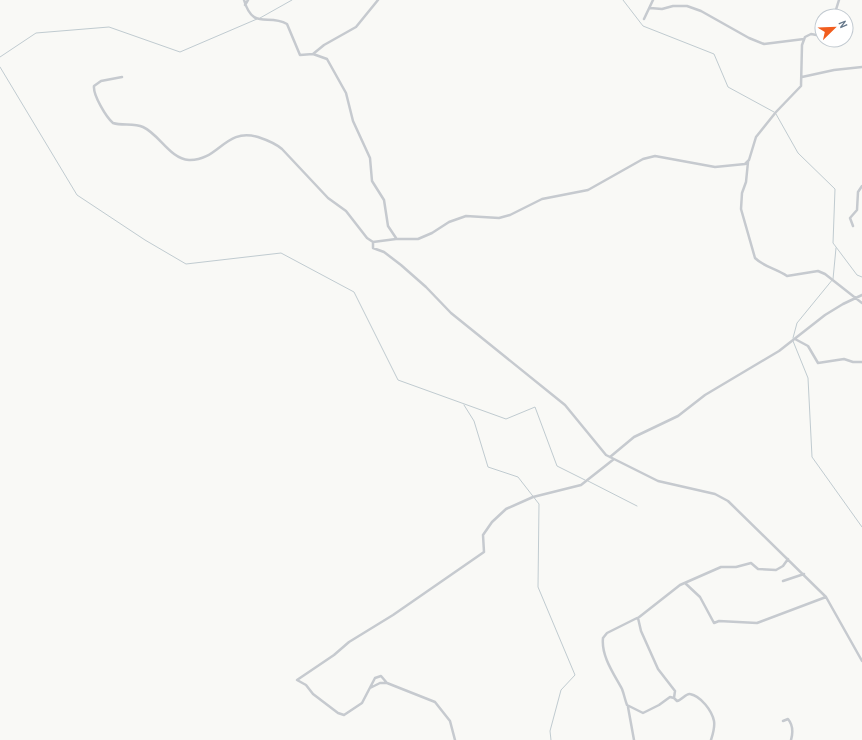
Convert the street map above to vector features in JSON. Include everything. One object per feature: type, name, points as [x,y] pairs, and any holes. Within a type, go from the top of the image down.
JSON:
[{"type":"street","points":[[244,0],[245,6],[249,13],[257,18],[287,24],[300,55],[313,54],[327,59],[348,96],[353,121],[370,158],[372,180],[384,200],[388,226],[396,239]]},
{"type":"street","points":[[245,6],[248,0]]},
{"type":"street","points":[[313,54],[324,45],[356,28],[378,0]]},
{"type":"street","points":[[644,19],[653,0]]},
{"type":"street","points":[[650,8],[662,9],[673,6],[687,6],[701,11],[743,35],[764,44],[804,40]]},
{"type":"street","points":[[814,35],[811,34],[804,40],[802,45],[802,77],[800,89],[776,112],[756,137],[748,162],[746,182],[742,193],[741,209],[755,258],[760,263],[778,269],[787,276],[818,271],[833,279],[862,303]]},
{"type":"street","points":[[802,77],[834,70],[862,67]]},
{"type":"street","points":[[122,77],[101,81],[94,86],[95,92],[104,111],[113,123],[142,126],[177,156],[186,160],[205,157],[239,134],[256,136],[273,143],[282,149],[328,198],[346,210],[367,238],[373,242],[396,239],[418,239],[432,233],[449,222],[466,216],[499,218],[510,215],[542,199],[588,190],[643,159],[655,156],[715,167],[742,165],[748,162]]},
{"type":"street","points":[[853,226],[850,218],[857,210],[858,192],[862,186]]},
{"type":"street","points":[[373,242],[373,248],[384,252],[401,265],[426,287],[451,313],[564,405],[602,451],[610,457],[658,481],[722,497],[728,501],[826,597],[862,661]]},
{"type":"street","points":[[610,457],[634,437],[678,416],[705,395],[744,373],[795,339],[825,315],[855,297],[862,295]]},
{"type":"street","points":[[795,339],[808,346],[818,363],[844,359],[853,362],[862,362]]},
{"type":"street","points":[[387,683],[381,676],[377,676],[361,704],[345,714],[341,714],[313,694],[306,685],[297,680],[334,655],[349,642],[393,615],[484,552],[483,535],[492,522],[506,509],[533,497],[581,485],[614,459]]},
{"type":"street","points":[[634,740],[628,707],[623,692],[607,660],[603,647],[603,638],[607,633],[638,618],[672,590],[721,567],[736,567],[749,563],[758,569],[776,570],[783,566],[788,559]]},
{"type":"street","points":[[783,581],[792,576],[804,574]]},
{"type":"street","points":[[685,583],[700,597],[714,623],[757,623],[826,597]]},
{"type":"street","points":[[638,618],[641,631],[658,669],[675,691],[674,698]]},
{"type":"street","points":[[370,688],[380,683],[387,683],[435,702],[450,721],[455,740]]},
{"type":"street","points":[[628,707],[643,713],[659,705],[670,697],[677,701],[689,694],[705,704],[712,714],[714,723],[711,740]]},
{"type":"street","points":[[783,721],[790,721],[793,731],[791,740]]},
{"type":"waterway","points":[[260,18],[292,0]]},
{"type":"waterway","points":[[623,0],[643,26],[714,54],[728,87],[774,112]]},
{"type":"waterway","points":[[0,57],[36,33],[109,27],[180,52],[257,19]]},
{"type":"waterway","points":[[0,67],[77,195],[145,240],[186,264],[281,253],[354,292],[398,380],[506,419],[535,407],[557,466],[585,480]]},
{"type":"waterway","points":[[776,114],[798,153],[835,189],[833,243],[857,275],[862,277]]},
{"type":"waterway","points":[[793,338],[797,323],[833,279],[836,248]]},
{"type":"waterway","points":[[793,341],[808,378],[812,457],[862,527]]},
{"type":"waterway","points":[[464,405],[474,421],[488,467],[518,477],[539,504],[538,587],[575,675],[561,690],[550,731],[551,740]]},
{"type":"waterway","points":[[588,481],[637,506]]}]
